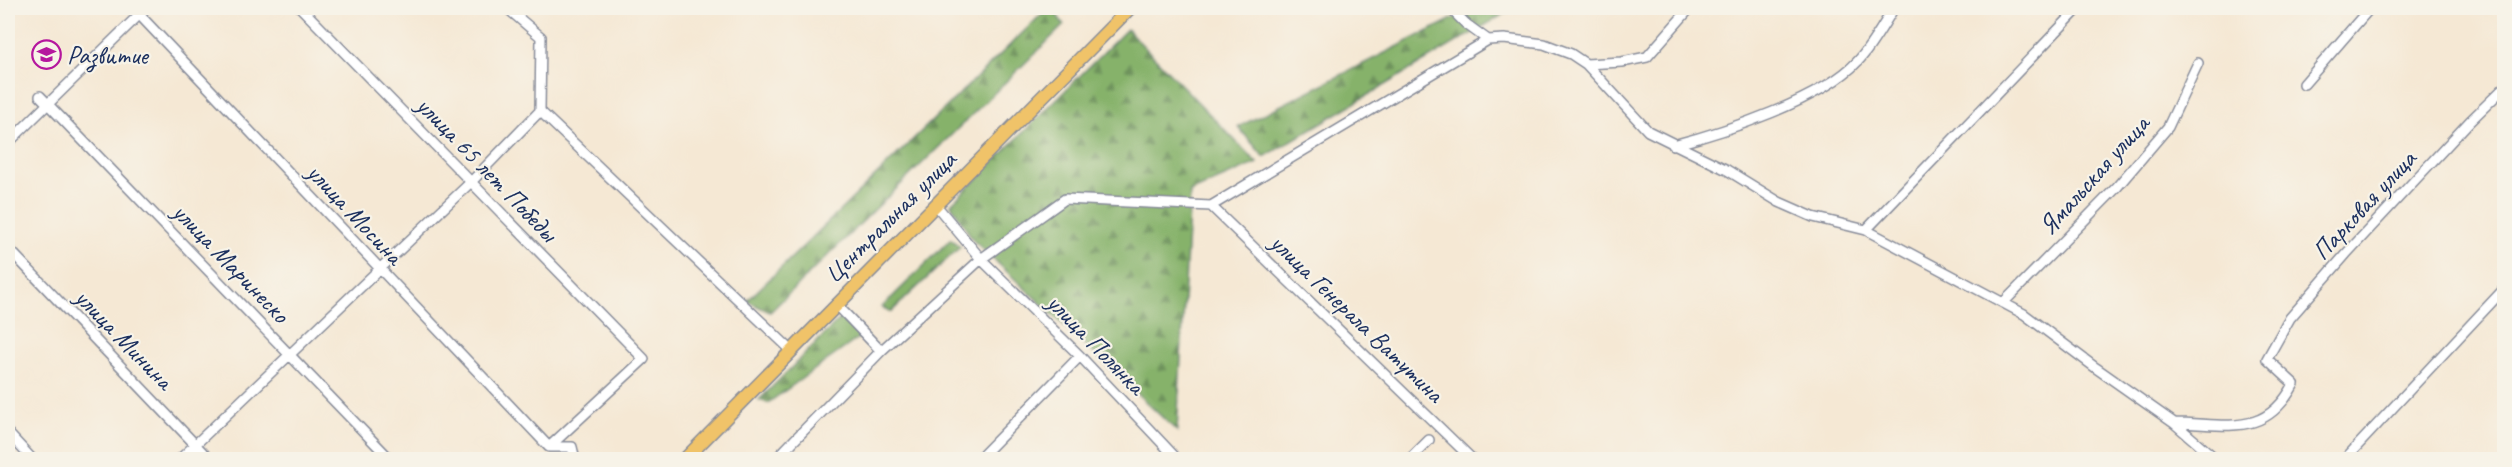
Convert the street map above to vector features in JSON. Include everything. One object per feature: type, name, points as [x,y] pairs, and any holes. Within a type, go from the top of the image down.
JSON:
[{"type":"main road","name":"Центральная улица","points":[[684,459],[1130,8]]},
{"type":"street","name":"улица 65 лет Победы","points":[[301,8],[644,358],[549,447]]},
{"type":"street","points":[[179,459],[471,182],[540,111],[541,37],[507,8]]},
{"type":"street","points":[[1450,8],[1466,24],[1488,40]]},
{"type":"street","points":[[1586,64],[1622,62],[1647,57],[1690,8]]},
{"type":"street","points":[[1673,145],[1717,133],[1802,98],[1837,79],[1858,61],[1894,8]]},
{"type":"street","points":[[1866,230],[2079,8]]},
{"type":"street","points":[[2304,84],[2370,8]]},
{"type":"street","points":[[2499,8],[2505,11]]},
{"type":"street","points":[[8,143],[43,100],[139,10]]},
{"type":"street","name":"улица Мосина","points":[[139,10],[378,269],[549,447]]},
{"type":"street","points":[[775,459],[881,351],[981,259],[1065,199],[1211,206],[1488,40],[1504,39],[1544,44],[1571,54],[1586,64],[1641,124],[1673,145],[1727,170],[1779,202],[1813,217],[1866,230],[2024,314],[2174,423],[2217,459]]},
{"type":"street","name":"Ямальская улица","points":[[2003,303],[2117,187],[2168,127],[2198,63]]},
{"type":"street","name":"Парковая улица","points":[[2174,423],[2236,426],[2258,421],[2283,403],[2294,384],[2266,359],[2290,318],[2470,121],[2505,88]]},
{"type":"street","name":"улица Маринеско","points":[[43,100],[391,459]]},
{"type":"street","points":[[540,111],[791,350]]},
{"type":"street","name":"улица Полянка","points":[[935,204],[981,259],[1080,356],[1178,459]]},
{"type":"street","name":"улица Генерала Ватутина","points":[[1211,206],[1473,459]]},
{"type":"street","name":"улица Минина","points":[[8,248],[210,459]]},
{"type":"street","points":[[2344,459],[2505,288]]},
{"type":"street","points":[[836,304],[881,351]]},
{"type":"street","points":[[978,459],[1080,356]]},
{"type":"street","points":[[8,433],[33,459]]},
{"type":"street","points":[[1410,459],[1429,440]]},
{"type":"street","points":[[549,447],[572,447],[575,459]]},
{"type":"street","points":[[2204,449],[2209,459]]},
{"type":"green space","points":[[1048,8],[1052,8],[1064,25],[770,312],[747,301]]},
{"type":"green space","points":[[1474,8],[1514,8],[1264,157],[1238,127]]},
{"type":"green space","points":[[1127,29],[1257,163],[1190,192],[1177,431],[973,240],[951,204]]},
{"type":"green space","points":[[951,239],[960,247],[891,312],[882,307]]},
{"type":"green space","points":[[842,317],[860,337],[768,403],[759,400]]},
{"type":"place","name":"Развитие","points":[[46,55]]}]
